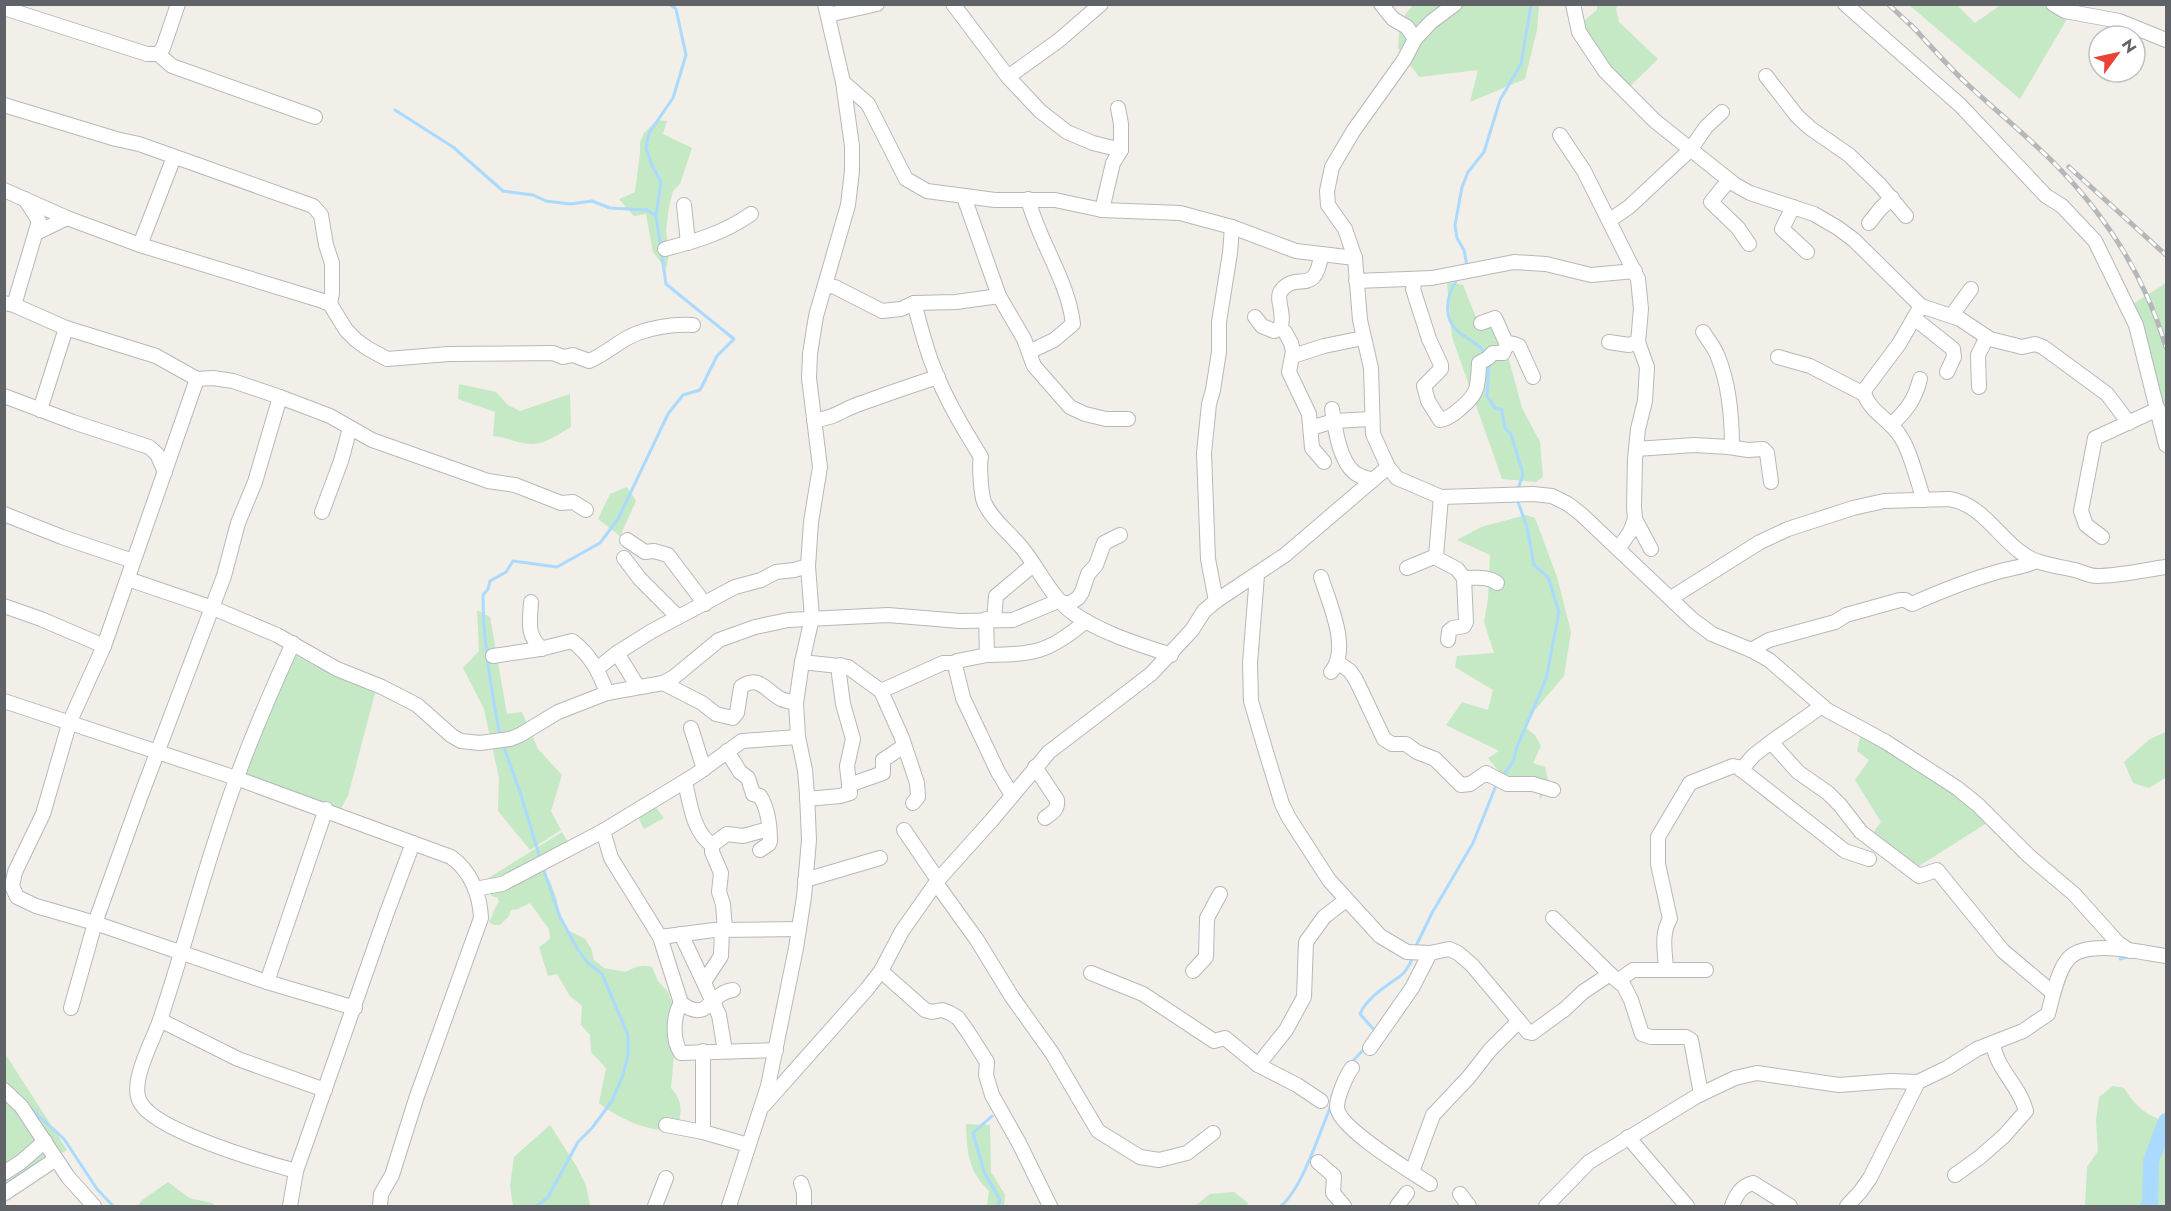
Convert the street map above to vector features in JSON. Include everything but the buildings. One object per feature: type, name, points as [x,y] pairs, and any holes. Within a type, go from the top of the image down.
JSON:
[{"type":"street","points":[[158,54],[163,48],[178,4]]},
{"type":"street","points":[[729,1206],[735,1194],[768,1086],[799,929],[805,879],[808,840],[807,799],[805,770],[798,737],[796,703],[812,618],[807,566],[821,458],[809,378],[810,354],[816,316],[848,205],[852,171],[852,146],[843,82],[826,10],[877,4]]},
{"type":"street","points":[[953,4],[1027,99],[1067,132],[1121,150]]},
{"type":"street","points":[[1008,77],[1058,41],[1101,4]]},
{"type":"street","points":[[1381,4],[1393,19],[1407,27],[1415,39]]},
{"type":"street","points":[[1455,4],[1431,22],[1415,39],[1404,60],[1341,150],[1329,179],[1328,204],[1345,230],[1355,258],[1363,338],[1371,368],[1373,434],[1388,467],[1397,478],[1441,497],[1533,494],[1552,496],[1568,504],[1693,620],[1712,634],[1769,660],[1822,706],[1886,742],[1971,799],[2029,856],[2074,894],[2118,943],[2130,951]]},
{"type":"street","points":[[1573,4],[1579,32],[1591,52],[1605,71],[1655,121],[1729,180],[1750,193],[1814,214],[1845,232],[1953,349],[1954,357],[1947,372]]},
{"type":"street","points":[[1845,4],[1960,105],[2046,196],[2062,206],[2095,241],[2136,325],[2166,445]]},
{"type":"street","points":[[2054,4],[2065,11],[2119,21],[2166,40]]},
{"type":"street","points":[[4,8],[147,54],[158,54],[171,66],[315,117]]},
{"type":"street","points":[[1766,76],[1797,116],[1810,128],[1849,155],[1892,198],[1906,216]]},
{"type":"street","points":[[843,82],[868,104],[906,178],[927,191],[995,200],[1054,200],[1102,210],[1180,213],[1232,227],[1296,251],[1355,258]]},
{"type":"street","points":[[4,105],[139,144],[313,206],[321,215],[326,245],[332,263],[330,304],[346,330],[367,348],[387,359],[449,354],[553,353],[563,357],[573,355],[589,361],[607,353],[638,333],[671,325],[693,325]]},
{"type":"street","points":[[1102,210],[1113,163],[1121,150],[1118,108]]},
{"type":"street","points":[[1610,220],[1629,207],[1690,150],[1706,127],[1722,112]]},
{"type":"street","points":[[1560,135],[1584,171],[1610,220],[1635,271],[1641,298],[1638,342],[1647,367],[1646,401],[1636,449],[1635,519],[1630,532],[1618,549]]},
{"type":"street","points":[[140,245],[174,158]]},
{"type":"street","points":[[1729,180],[1711,202],[1738,228],[1749,244]]},
{"type":"street","points":[[4,190],[67,218],[140,245],[299,292],[330,304]]},
{"type":"street","points":[[964,197],[999,296],[1024,339],[1034,366],[1045,381],[1070,407],[1085,414],[1106,419],[1128,419]]},
{"type":"street","points":[[24,198],[39,220],[9,304],[66,327],[156,356],[197,379],[213,378],[233,381],[330,416],[372,440],[488,481],[515,485],[561,503],[573,502],[585,510]]},
{"type":"street","points":[[1869,223],[1881,207],[1892,198]]},
{"type":"street","points":[[1028,199],[1065,292],[1073,324],[1054,340],[1029,352]]},
{"type":"street","points":[[684,206],[688,243]]},
{"type":"street","points":[[1793,207],[1782,229],[1808,252]]},
{"type":"street","points":[[665,249],[719,233],[751,214]]},
{"type":"street","points":[[36,233],[67,218]]},
{"type":"street","points":[[1216,601],[1208,559],[1204,453],[1232,227]]},
{"type":"street","points":[[1255,317],[1262,326],[1274,331],[1280,328],[1283,321],[1279,296],[1281,290],[1289,284],[1312,279],[1317,274],[1321,254]]},
{"type":"street","points":[[1356,281],[1432,278],[1522,262],[1546,264],[1592,275],[1635,271]]},
{"type":"street","points":[[1415,279],[1413,289],[1429,339],[1441,365],[1441,369],[1424,386],[1428,400],[1440,420],[1448,418],[1474,396],[1479,384],[1479,363],[1494,353],[1503,353],[1507,344],[1495,318],[1481,323]]},
{"type":"street","points":[[825,285],[836,287],[882,311],[901,309],[914,303],[956,302],[999,296]]},
{"type":"street","points":[[1952,315],[1971,289]]},
{"type":"street","points":[[914,303],[938,377],[954,412],[970,441],[981,455],[979,466],[983,500],[1001,526],[1023,550],[1058,601],[1086,621],[1118,636],[1171,655]]},
{"type":"street","points":[[1918,312],[1952,315],[1965,321],[1987,337],[2022,347],[2035,345],[2043,347],[2107,394],[2129,423]]},
{"type":"street","points":[[1864,394],[1918,312]]},
{"type":"street","points":[[40,410],[66,327]]},
{"type":"street","points":[[1280,328],[1288,336],[1293,351],[1289,372],[1306,404],[1312,448],[1323,462]]},
{"type":"street","points":[[1703,332],[1718,357],[1723,374],[1732,428],[1732,447]]},
{"type":"street","points":[[1979,387],[1978,355],[1987,337]]},
{"type":"street","points":[[1293,356],[1323,346],[1363,338]]},
{"type":"street","points":[[1609,342],[1629,345],[1638,342]]},
{"type":"street","points":[[1507,344],[1519,346],[1533,377]]},
{"type":"street","points":[[1778,357],[1810,366],[1864,394],[1869,405],[1891,424],[1902,438],[1924,500]]},
{"type":"street","points":[[814,420],[826,419],[861,403],[938,377]]},
{"type":"street","points":[[197,379],[104,646],[70,721],[43,814],[15,872],[12,886],[17,897],[36,906],[180,950],[267,982],[355,1008]]},
{"type":"street","points":[[1891,424],[1910,405],[1920,379]]},
{"type":"street","points":[[4,396],[149,447],[157,454],[165,472]]},
{"type":"street","points":[[71,1008],[95,923],[157,752],[213,608],[231,555],[238,523],[262,458],[280,397]]},
{"type":"street","points":[[2102,537],[2086,525],[2081,511],[2093,442],[2097,437],[2158,410]]},
{"type":"street","points":[[1311,428],[1333,415],[1371,419]]},
{"type":"street","points":[[1333,415],[1338,441],[1350,468],[1355,473],[1373,480]]},
{"type":"street","points":[[322,512],[350,428]]},
{"type":"street","points":[[1636,449],[1694,445],[1748,450],[1762,449],[1766,451],[1771,482]]},
{"type":"street","points":[[761,1109],[881,971],[902,931],[937,881],[1049,752],[1151,674],[1171,655],[1192,630],[1204,611],[1285,555],[1388,467]]},
{"type":"street","points":[[1441,497],[1436,556],[1457,569],[1464,578],[1466,622],[1464,626],[1449,631],[1448,640]]},
{"type":"street","points":[[1671,598],[1754,546],[1788,529],[1853,508],[1884,501],[1960,500],[1990,522],[2016,549],[2034,562],[2097,576],[2166,567]]},
{"type":"street","points":[[4,513],[62,537],[134,561]]},
{"type":"street","points":[[1635,519],[1651,549]]},
{"type":"street","points":[[128,579],[213,608],[293,643],[337,669],[382,687],[417,705],[452,736],[461,741],[480,743],[510,739],[558,712],[607,693],[663,683],[674,677],[719,640],[761,625],[812,618],[888,615],[928,620],[1013,620],[1058,601],[1069,604],[1078,598],[1088,574],[1096,566],[1104,543],[1120,535]]},
{"type":"street","points":[[627,540],[645,552],[654,551],[671,557],[705,604]]},
{"type":"street","points":[[645,552],[640,572],[645,584]]},
{"type":"street","points":[[1407,568],[1436,556]]},
{"type":"street","points":[[624,558],[645,584],[678,617]]},
{"type":"street","points":[[1751,650],[1769,640],[1835,622],[1846,615],[1900,600],[1912,604],[1957,584],[1993,573],[2024,567],[2034,562]]},
{"type":"street","points":[[987,655],[990,620],[996,596],[1033,565]]},
{"type":"street","points":[[598,668],[617,653],[678,617],[742,585],[761,580],[776,572],[807,566]]},
{"type":"street","points":[[1257,575],[1250,663],[1253,713],[1282,804],[1325,875],[1380,936],[1402,950],[1415,953],[1430,953],[1442,949],[1458,953],[1528,1032],[1533,1033],[1583,992],[1633,970],[1706,970]]},
{"type":"street","points":[[1322,577],[1340,648],[1334,667],[1354,676],[1380,734],[1389,743],[1406,744],[1417,752],[1435,759],[1461,785],[1470,784],[1486,773],[1507,784],[1533,784],[1553,790]]},
{"type":"street","points":[[1464,578],[1491,579],[1497,583]]},
{"type":"street","points":[[531,602],[531,634],[536,644],[542,649]]},
{"type":"street","points":[[4,606],[104,646]]},
{"type":"street","points":[[881,691],[948,661],[955,663],[987,655],[1022,654],[1046,650],[1086,621]]},
{"type":"street","points":[[493,656],[542,649],[572,641],[584,650],[598,668],[607,693]]},
{"type":"street","points":[[293,643],[236,778],[180,950],[160,1020],[138,1079],[138,1099],[152,1117],[202,1140],[265,1163],[296,1171]]},
{"type":"street","points":[[617,653],[638,687]]},
{"type":"street","points":[[802,662],[840,665],[855,672],[881,691],[887,701],[919,789],[918,797],[913,803]]},
{"type":"street","points":[[955,663],[963,698],[998,772],[1012,795]]},
{"type":"street","points":[[807,799],[850,793],[847,766],[853,739],[843,704],[840,665]]},
{"type":"street","points":[[663,683],[702,703],[716,714],[733,718],[737,713],[741,687],[754,681],[761,683],[780,699],[796,703]]},
{"type":"street","points":[[4,701],[70,721],[326,809],[452,857],[460,863],[481,902],[481,918],[416,1099],[395,1166],[381,1194],[380,1206]]},
{"type":"street","points":[[1742,770],[1754,754],[1822,706]]},
{"type":"street","points":[[691,728],[704,769]]},
{"type":"street","points":[[476,889],[502,884],[603,831],[685,782],[741,741],[798,737]]},
{"type":"street","points":[[1771,742],[1798,772],[1828,793],[1861,832],[1917,875],[1921,876],[1937,870],[2003,951],[2053,993]]},
{"type":"street","points":[[849,784],[883,772],[883,759],[903,746]]},
{"type":"street","points":[[727,751],[740,772],[748,777],[753,794],[762,799],[768,816],[769,844],[760,850]]},
{"type":"street","points":[[1666,969],[1664,934],[1665,926],[1670,919],[1658,864],[1658,837],[1690,783],[1733,766],[1742,770],[1845,851],[1869,859]]},
{"type":"street","points":[[1035,767],[1057,800],[1058,807],[1046,818]]},
{"type":"street","points":[[685,782],[698,830],[712,845]]},
{"type":"street","points":[[267,982],[326,809]]},
{"type":"street","points":[[712,845],[727,834],[743,836],[769,829]]},
{"type":"street","points":[[904,830],[1012,997],[1052,1053],[1098,1131],[1140,1157],[1159,1160],[1187,1153],[1213,1133]]},
{"type":"street","points":[[603,831],[611,858],[660,937],[681,1003],[700,1011],[706,1009],[720,994],[733,990]]},
{"type":"street","points":[[290,1206],[296,1171],[386,915],[414,843]]},
{"type":"street","points":[[704,982],[721,956],[724,930],[723,904],[719,892],[720,873],[712,852],[712,845]]},
{"type":"street","points":[[805,879],[880,858]]},
{"type":"street","points":[[1193,971],[1206,957],[1207,918],[1220,894]]},
{"type":"street","points":[[1258,1065],[1286,1030],[1304,997],[1306,942],[1324,917],[1346,900]]},
{"type":"street","points":[[1554,918],[1628,992],[1643,1035],[1686,1037],[1691,1040],[1701,1094]]},
{"type":"street","points":[[660,937],[724,930],[799,929]]},
{"type":"street","points":[[681,934],[723,1027],[725,1051]]},
{"type":"street","points":[[1546,1206],[1589,1162],[1701,1094],[1736,1078],[1757,1073],[1839,1085],[1891,1081],[1918,1082],[1947,1068],[1977,1049],[2023,1032],[2048,1014],[2053,993],[2070,957],[2084,950],[2107,948],[2166,956]]},
{"type":"street","points":[[1370,1048],[1412,988],[1430,953]]},
{"type":"street","points":[[881,971],[925,1010],[932,1012],[942,1010],[958,1018],[987,1062],[986,1075],[992,1095],[1020,1143],[1050,1206]]},
{"type":"street","points":[[1091,974],[1143,994],[1214,1041],[1225,1038],[1258,1065],[1297,1085],[1321,1101]]},
{"type":"street","points":[[681,1003],[675,1014],[678,1048],[683,1054],[703,1051],[776,1050]]},
{"type":"street","points":[[160,1020],[238,1059],[325,1090]]},
{"type":"street","points":[[1412,1172],[1433,1115],[1468,1078],[1490,1050],[1519,1021]]},
{"type":"street","points":[[1954,1175],[2004,1136],[2026,1111],[2003,1070],[1993,1043]]},
{"type":"street","points":[[703,1051],[703,1132]]},
{"type":"street","points":[[1352,1068],[1346,1076],[1338,1102],[1338,1112],[1357,1133],[1430,1184]]},
{"type":"street","points":[[1847,1206],[1870,1178],[1918,1082]]},
{"type":"street","points":[[4,1090],[21,1106],[68,1178],[94,1206]]},
{"type":"street","points":[[666,1125],[703,1132],[748,1146]]},
{"type":"street","points":[[1628,1137],[1687,1206]]},
{"type":"street","points":[[4,1173],[45,1141]]},
{"type":"street","points":[[4,1200],[9,1206],[5,1192],[56,1159]]},
{"type":"street","points":[[1318,1162],[1334,1176],[1334,1193],[1344,1206]]},
{"type":"street","points":[[660,1205],[666,1178]]},
{"type":"street","points":[[1732,1206],[1737,1194],[1748,1184],[1753,1183],[1790,1206]]},
{"type":"street","points":[[801,1184],[804,1192],[804,1206]]},
{"type":"street","points":[[1397,1206],[1407,1193]]},
{"type":"street","points":[[1460,1194],[1469,1206]]},
{"type":"green space","points":[[2002,4],[2043,5],[2067,19],[2020,99],[1909,5],[1957,5],[1975,23]]},
{"type":"green space","points":[[1413,5],[1539,5],[1537,30],[1525,79],[1470,102],[1478,70],[1419,77],[1398,48],[1400,21]]},
{"type":"green space","points":[[1597,5],[1619,5],[1616,8],[1619,22],[1658,59],[1623,93],[1579,25],[1597,10]]},
{"type":"green space","points":[[657,120],[667,121],[663,134],[692,148],[680,184],[673,191],[669,207],[666,230],[669,255],[666,269],[653,252],[646,214],[634,216],[619,199],[635,192],[640,142],[644,133]]},
{"type":"green space","points":[[1447,282],[1463,285],[1478,322],[1501,330],[1522,408],[1540,442],[1543,477],[1536,482],[1502,479],[1452,337]]},
{"type":"green space","points":[[2166,283],[2166,450],[2130,306]]},
{"type":"green space","points":[[459,384],[496,392],[508,405],[520,411],[570,394],[571,427],[536,444],[493,436],[495,412],[458,399]]},
{"type":"green space","points":[[627,487],[636,501],[620,536],[598,519],[610,494]]},
{"type":"green space","points":[[1526,515],[1535,518],[1557,577],[1571,632],[1564,676],[1535,710],[1526,728],[1535,735],[1541,746],[1533,763],[1545,767],[1550,788],[1540,799],[1538,784],[1502,775],[1488,758],[1499,751],[1446,725],[1462,702],[1488,710],[1493,690],[1455,667],[1457,656],[1494,653],[1484,622],[1488,599],[1490,555],[1457,540],[1481,527]]},
{"type":"green space","points":[[477,610],[490,617],[507,714],[522,712],[538,749],[562,775],[551,811],[561,830],[530,850],[498,811],[499,778],[484,709],[463,668],[479,651]]},
{"type":"green space","points":[[291,652],[311,664],[375,693],[348,796],[340,810],[243,776]]},
{"type":"green space","points":[[2166,732],[2166,779],[2149,788],[2133,783],[2124,762],[2150,739]]},
{"type":"green space","points":[[1860,737],[1911,762],[1990,821],[1919,866],[1869,838],[1881,822],[1855,780],[1869,760],[1857,751]]},
{"type":"green space","points":[[654,805],[664,818],[644,829],[638,817]]},
{"type":"green space","points":[[562,832],[571,847],[540,869],[550,881],[564,928],[585,939],[591,948],[594,960],[604,968],[626,972],[638,966],[652,967],[658,981],[668,992],[674,1008],[675,1045],[671,1088],[681,1108],[676,1131],[636,1124],[616,1115],[599,1103],[606,1068],[591,1052],[590,1035],[581,1025],[582,1006],[570,996],[557,974],[548,976],[539,947],[550,939],[549,929],[530,903],[511,910],[509,916],[500,925],[489,922],[499,902],[498,898],[491,896],[491,891],[514,885],[490,884],[487,879]]},
{"type":"green space","points":[[4,1052],[67,1150],[4,1186]]},
{"type":"green space","points":[[2113,1086],[2124,1088],[2142,1109],[2166,1122],[2166,1206],[2085,1206],[2087,1167],[2098,1151],[2096,1121],[2099,1097]]},
{"type":"green space","points":[[966,1124],[990,1125],[991,1172],[1005,1195],[1004,1206],[987,1206],[989,1191],[977,1176],[970,1160]]},
{"type":"green space","points":[[550,1125],[577,1167],[586,1186],[590,1204],[588,1206],[513,1206],[510,1186],[514,1157]]},
{"type":"green space","points":[[168,1182],[189,1198],[212,1203],[215,1206],[138,1206],[141,1201]]},
{"type":"green space","points":[[1234,1192],[1248,1203],[1247,1206],[1195,1206],[1210,1194]]},
{"type":"waterway","points":[[500,736],[484,630],[483,595],[490,581],[506,572],[513,561],[557,567],[600,543],[618,519],[668,414],[683,395],[700,390],[717,356],[734,339],[666,284],[656,215],[661,182],[646,148],[649,133],[673,98],[686,55],[676,9],[669,4]]},
{"type":"waterway","points":[[1467,266],[1455,225],[1462,187],[1468,172],[1484,152],[1500,100],[1521,64],[1531,4]]},
{"type":"waterway","points":[[395,110],[453,147],[503,191],[570,204],[592,201],[610,208],[647,210],[655,215]]},
{"type":"waterway","points":[[1458,278],[1448,302],[1448,315],[1456,330],[1478,345],[1486,354]]},
{"type":"waterway","points":[[1489,363],[1487,396],[1495,408],[1502,410],[1505,428],[1511,434],[1523,474],[1518,489]]},
{"type":"waterway","points":[[1501,778],[1513,762],[1517,747],[1546,679],[1559,612],[1548,577],[1534,565],[1527,527],[1518,502]]},
{"type":"waterway","points":[[503,745],[540,858]]},
{"type":"waterway","points":[[1415,948],[1432,913],[1473,843],[1497,783]]},
{"type":"waterway","points":[[537,1206],[548,1197],[578,1142],[592,1128],[612,1101],[623,1075],[628,1055],[628,1035],[602,974],[587,962],[577,948],[560,917],[543,868]]},
{"type":"waterway","points":[[2120,959],[2130,956]]},
{"type":"waterway","points":[[1377,1033],[1360,1014],[1372,998],[1403,973],[1413,957]]},
{"type":"waterway","points":[[1350,1064],[1366,1047]]},
{"type":"waterway","points":[[1281,1206],[1297,1186],[1304,1172],[1332,1103]]},
{"type":"waterway","points":[[28,1106],[64,1139],[97,1189],[113,1206]]},
{"type":"waterway","points":[[992,1116],[973,1133],[984,1172],[1000,1200],[998,1206]]},
{"type":"waterway","points":[[2148,1206],[2151,1161],[2166,1121]]},
{"type":"railway","points":[[1888,4],[1917,31]]},
{"type":"railway","points":[[1911,25],[1965,82],[2056,165],[2092,206],[2108,227],[2135,272],[2147,296],[2166,347]]},
{"type":"railway","points":[[2069,167],[2166,255]]}]
